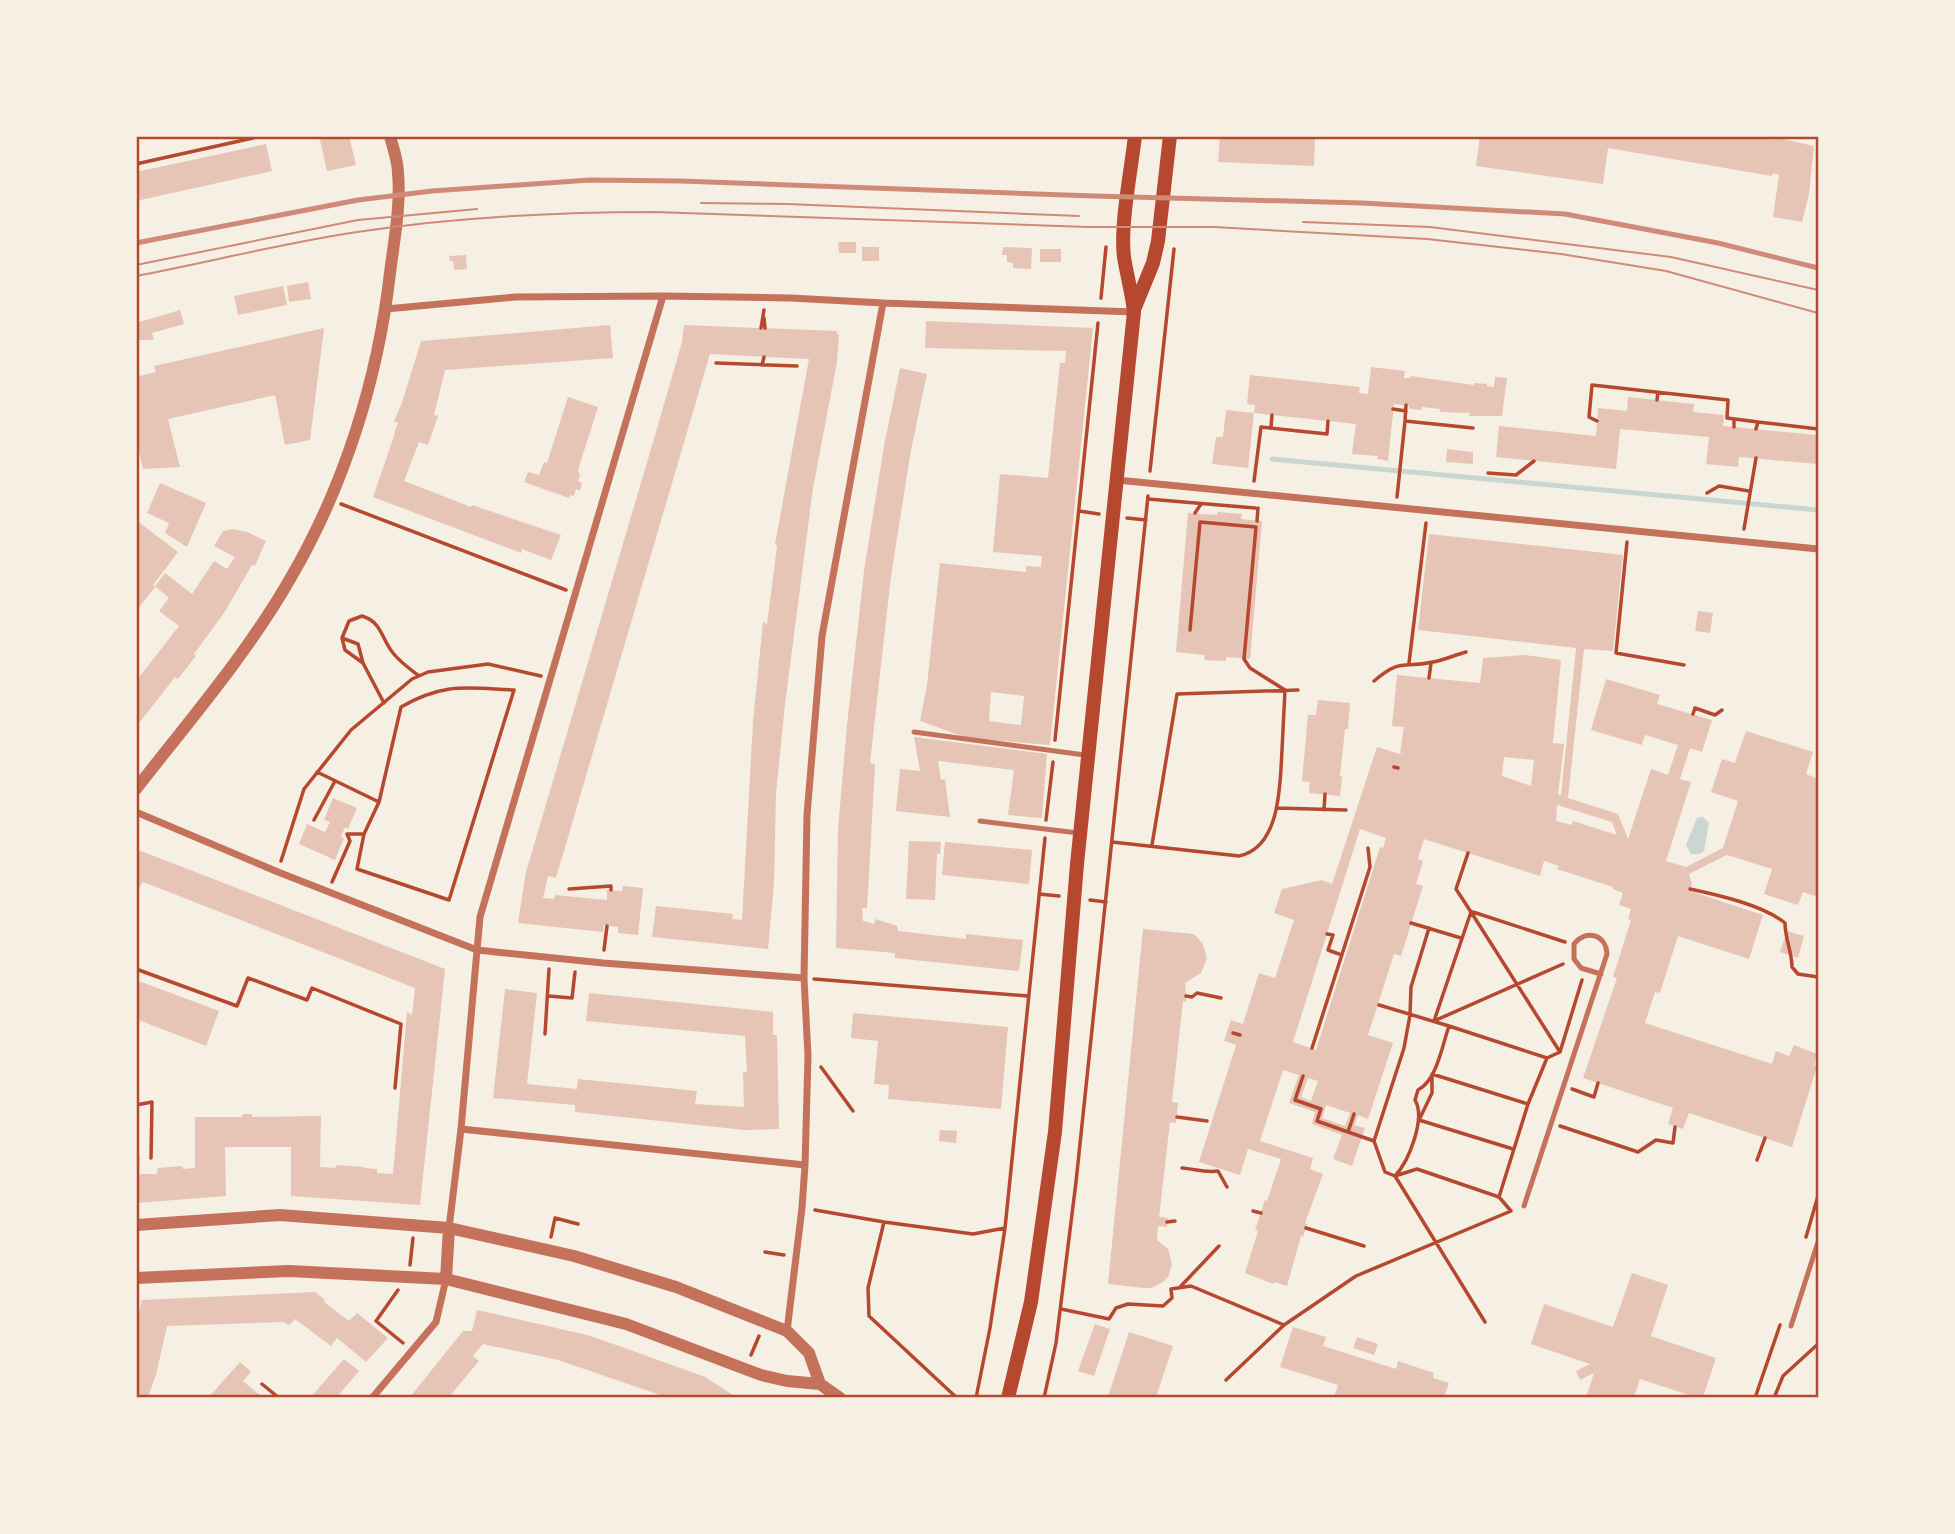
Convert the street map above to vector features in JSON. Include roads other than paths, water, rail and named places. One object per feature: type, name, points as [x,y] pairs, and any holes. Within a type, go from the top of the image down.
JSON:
[{"type":"main road","points":[[1008,1398],[1031,1302],[1055,1132],[1080,834],[1118,481],[1133,312],[1124,257],[1124,237],[1135,136]]},
{"type":"main road","points":[[1133,312],[1153,263],[1158,241],[1170,136]]},
{"type":"street","points":[[136,789],[240,655],[290,579],[330,500],[364,405],[386,309],[398,172],[390,136]]},
{"type":"street","points":[[386,309],[515,298],[663,296],[1133,312]]},
{"type":"street","points":[[372,1398],[436,1322],[446,1279],[480,917],[663,296]]},
{"type":"street","points":[[787,1331],[805,1165],[808,1056],[804,978],[807,815],[822,636],[883,303]]},
{"type":"street","points":[[1118,481],[1818,549]]},
{"type":"street","points":[[136,812],[278,872],[477,950],[603,963],[804,978]]},
{"type":"street","points":[[461,1129],[805,1165]]},
{"type":"street","points":[[136,1225],[280,1215],[449,1228],[574,1256],[676,1287],[787,1331],[809,1353],[820,1384]]},
{"type":"street","points":[[136,1278],[289,1271],[446,1279],[626,1324],[746,1369],[787,1381],[820,1384],[835,1396]]},
{"type":"lane","points":[[914,733],[1088,755]]},
{"type":"lane","points":[[980,821],[1080,834]]},
{"type":"lane","points":[[1524,1206],[1608,954],[1602,939],[1588,935],[1581,937],[1574,944],[1574,959],[1578,965],[1601,974]]},
{"type":"lane","points":[[1791,1326],[1818,1242]]},
{"type":"waterway","points":[[1272,459],[1818,510]]},
{"type":"tram line","points":[[701,203],[1079,216]]},
{"type":"tram line","points":[[136,265],[358,220],[477,209]]},
{"type":"tram line","points":[[136,276],[302,242],[394,227],[506,216],[655,212],[1087,227],[1214,227],[1427,239],[1561,254],[1666,271],[1818,313]]},
{"type":"tram line","points":[[1303,222],[1430,227],[1671,257],[1818,290]]},
{"type":"railway","points":[[136,243],[358,200],[432,191],[590,180],[681,181],[1362,203],[1565,214],[1718,243],[1818,268]]}]
